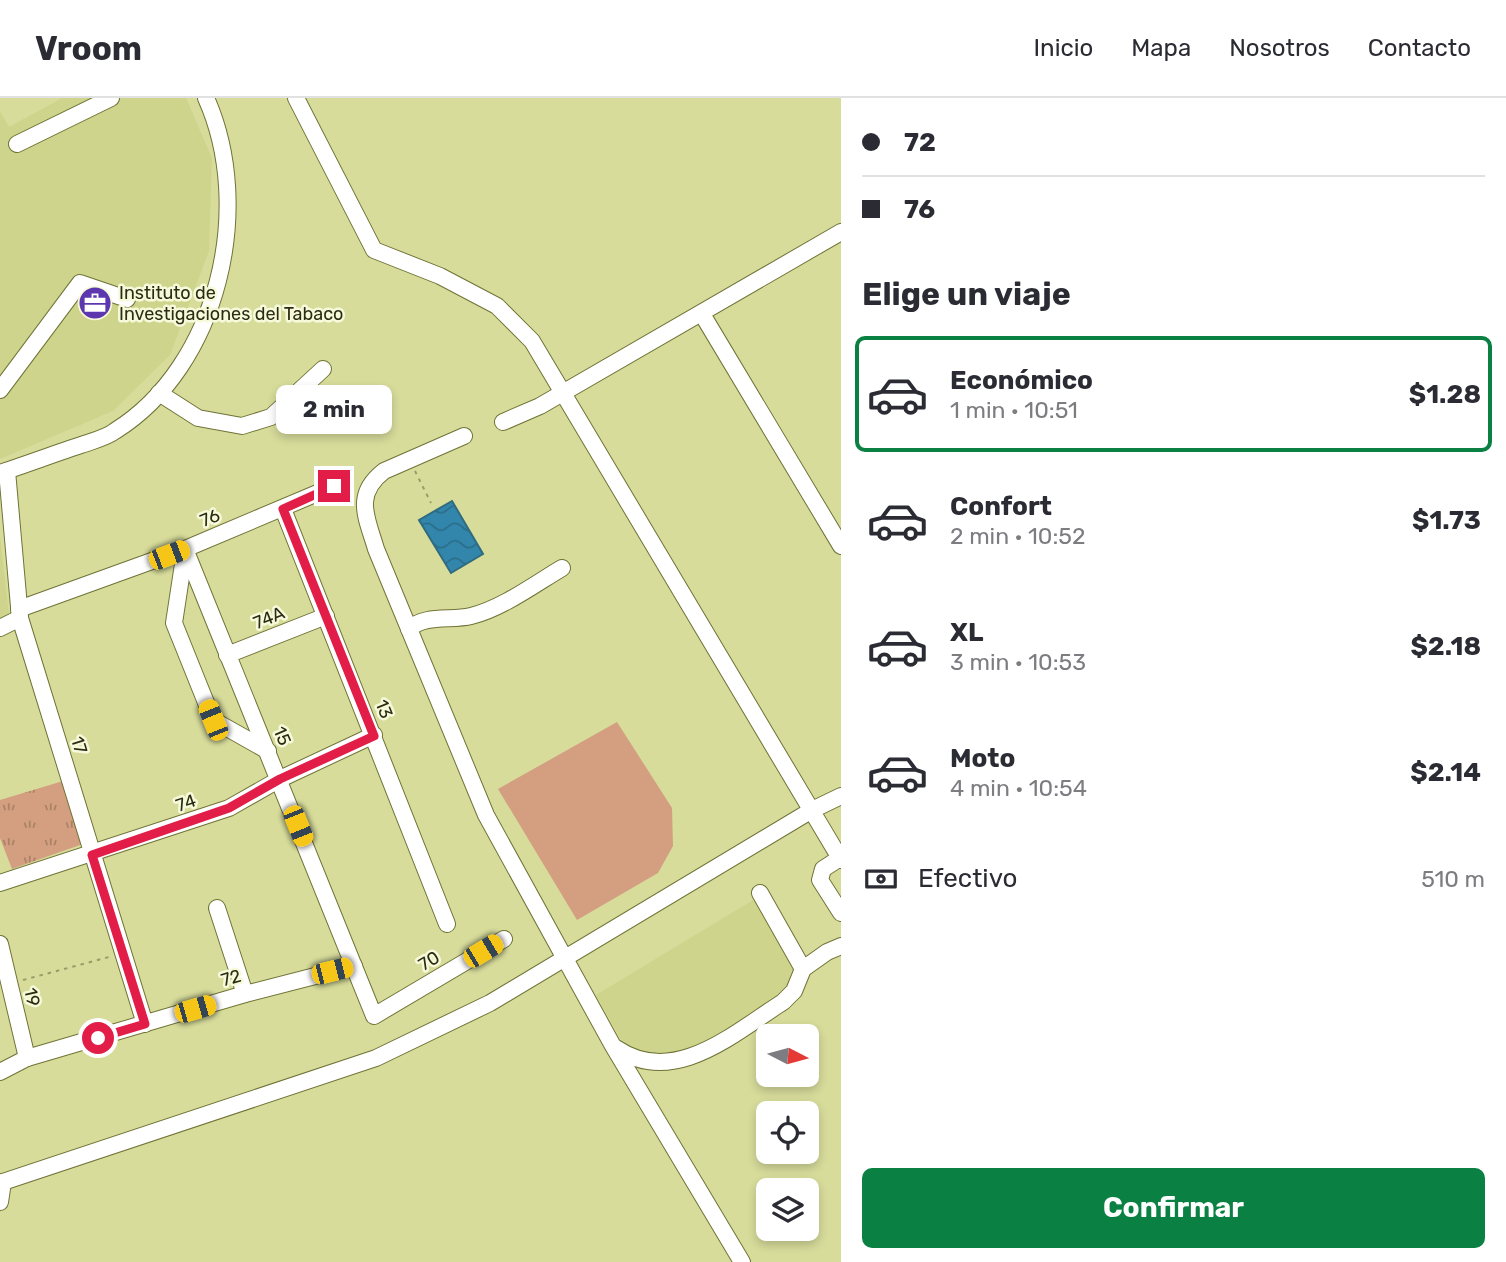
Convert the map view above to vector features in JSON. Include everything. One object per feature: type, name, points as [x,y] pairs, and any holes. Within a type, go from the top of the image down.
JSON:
[{"type":"street","points":[[17,144],[111,98]]},
{"type":"street","points":[[4,472],[114,433],[151,403],[185,362],[206,320],[219,272],[227,225],[228,176],[218,124],[206,98]]},
{"type":"street","points":[[296,98],[374,250],[440,276],[497,306],[532,341],[841,859],[822,869],[820,880],[841,913]]},
{"type":"street","points":[[503,422],[540,406],[841,232]]},
{"type":"street","points":[[0,390],[80,284],[127,299]]},
{"type":"street","points":[[702,314],[841,546]]},
{"type":"street","points":[[159,393],[198,418],[242,426],[271,417],[323,369]]},
{"type":"street","points":[[464,436],[384,471],[373,479],[364,506],[376,549],[486,815],[613,1046],[742,1262]]},
{"type":"street","name":"17","points":[[4,472],[20,614],[145,1024]]},
{"type":"street","name":"76","points":[[0,628],[20,614],[334,486]]},
{"type":"street","name":"13","points":[[283,509],[447,924]]},
{"type":"street","points":[[185,549],[174,623],[213,720],[268,751]]},
{"type":"street","name":"15","points":[[185,549],[374,1016]]},
{"type":"street","points":[[410,629],[418,622],[480,614],[562,568]]},
{"type":"street","name":"74A","points":[[227,655],[326,615]]},
{"type":"street","name":"74","points":[[0,883],[229,808],[280,779],[374,736]]},
{"type":"street","points":[[0,1202],[2,1183],[376,1058],[490,1003],[812,810],[841,796]]},
{"type":"street","points":[[760,893],[803,970]]},
{"type":"street","points":[[217,908],[245,994]]},
{"type":"street","name":"70","points":[[374,1016],[504,939]]},
{"type":"street","name":"19","points":[[0,944],[27,1058]]},
{"type":"street","points":[[613,1046],[629,1056],[655,1063],[676,1062],[706,1051],[783,1002],[794,992],[803,970],[841,946]]},
{"type":"street","name":"72","points":[[0,1072],[27,1058],[245,994],[354,966]]},
{"type":"path","points":[[411,461],[431,503]]},
{"type":"path","points":[[9,983],[123,954]]},
{"type":"shaded area","name":"Instituto de Investigaciones del Tabaco","points":[[62,98],[186,98],[212,158],[209,251],[170,355],[113,411],[0,459],[0,111],[9,127]]},
{"type":"shaded area","points":[[0,536],[9,614],[0,618]]},
{"type":"shaded area","points":[[758,897],[793,961],[793,972],[785,994],[696,1048],[682,1053],[663,1055],[631,1049],[620,1038],[596,995]]},
{"type":"green space","points":[[617,722],[672,808],[673,846],[658,873],[577,920],[498,789]]},
{"type":"green space","points":[[63,781],[83,844],[12,869],[0,838],[0,800]]},
{"type":"water","points":[[452,501],[483,554],[451,573],[419,520]]},
{"type":"place","name":"Instituto de Investigaciones del Tabaco","points":[[95,303]]},
{"type":"route","points":[[98,1038],[145,1024],[92,855],[229,808],[280,779],[374,736],[283,509],[334,486]]}]
